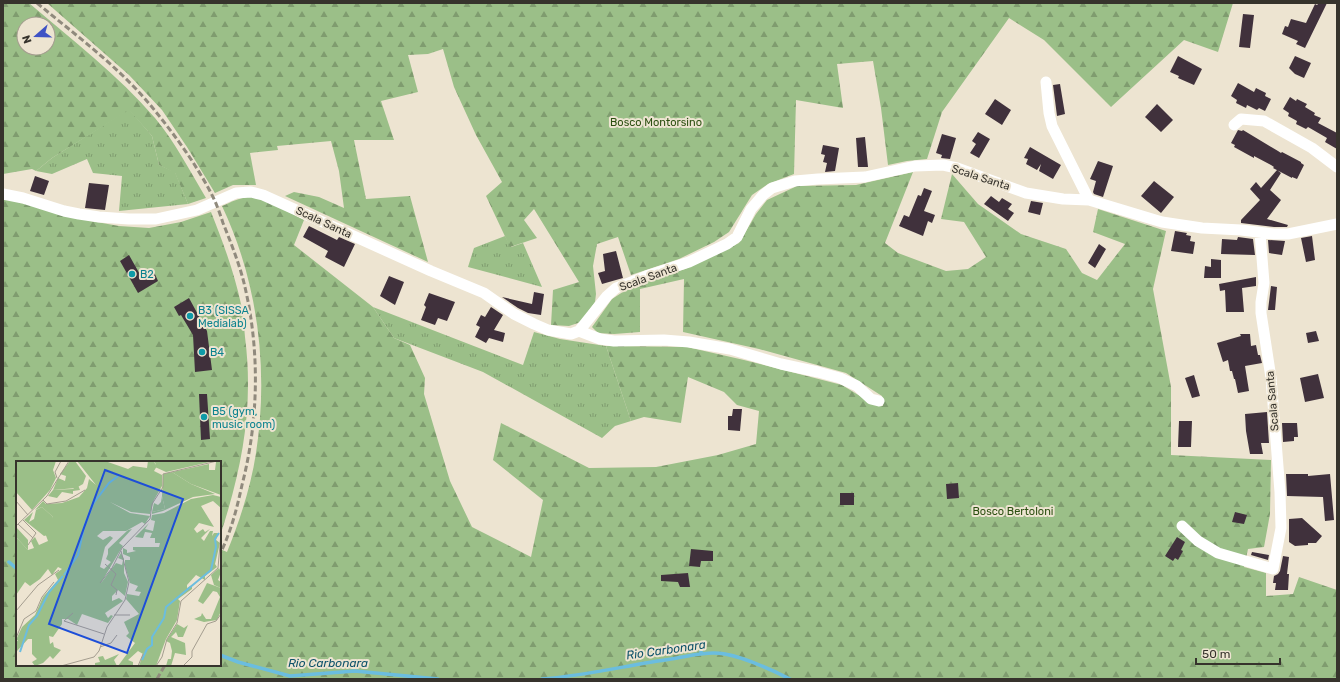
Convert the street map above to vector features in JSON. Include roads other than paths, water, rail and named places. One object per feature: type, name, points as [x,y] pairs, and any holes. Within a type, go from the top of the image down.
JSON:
[{"type":"street","points":[[1046,82],[1049,114],[1052,126],[1089,200]]},
{"type":"street","points":[[1234,125],[1241,119],[1264,121],[1312,148],[1337,167]]},
{"type":"street","name":"Scala Santa","points":[[3,194],[23,198],[64,211],[99,217],[156,219],[197,210],[236,193],[251,192],[263,195],[431,271],[484,293],[514,314],[534,324],[548,330],[571,334],[579,331],[607,296],[616,288],[688,262],[737,237],[754,204],[767,192],[779,185],[795,181],[865,177],[915,166],[943,165],[957,168],[1026,192],[1063,199],[1089,200],[1162,222],[1202,228],[1288,234],[1337,224]]},
{"type":"street","name":"Scala Santa","points":[[1182,526],[1198,542],[1218,553],[1273,569],[1281,528],[1280,492],[1271,378],[1261,313],[1264,283],[1260,232]]},
{"type":"street","points":[[579,331],[600,339],[614,341],[664,340],[689,342],[730,349],[781,364],[840,378],[857,386],[871,399],[879,401]]},
{"type":"waterway","name":"Rio Carbonara","points":[[9,562],[16,568]]},
{"type":"waterway","points":[[701,645],[701,654]]},
{"type":"waterway","name":"Rio Carbonara","points":[[542,679],[705,653],[718,653],[742,658],[790,679]]},
{"type":"waterway","name":"Rio Carbonara","points":[[221,655],[238,662],[290,676],[355,671],[438,679]]},
{"type":"railway","points":[[37,3],[115,68],[143,97],[164,122],[187,153],[213,197],[237,260],[244,283],[253,333],[255,359],[254,409],[248,460],[238,502],[221,552]]},
{"type":"railway","points":[[157,679],[164,666]]},
{"type":"place","name":"B2","points":[[132,274]]},
{"type":"place","name":"B3 (SISSA Medialab)","points":[[190,316]]},
{"type":"place","name":"B4","points":[[202,352]]},
{"type":"place","name":"B5 (gym, music room)","points":[[204,417]]},
{"type":"park label","name":"Bosco Montorsino","points":[[656,122]]},
{"type":"park label","name":"Bosco Bertoloni","points":[[1013,511]]}]
